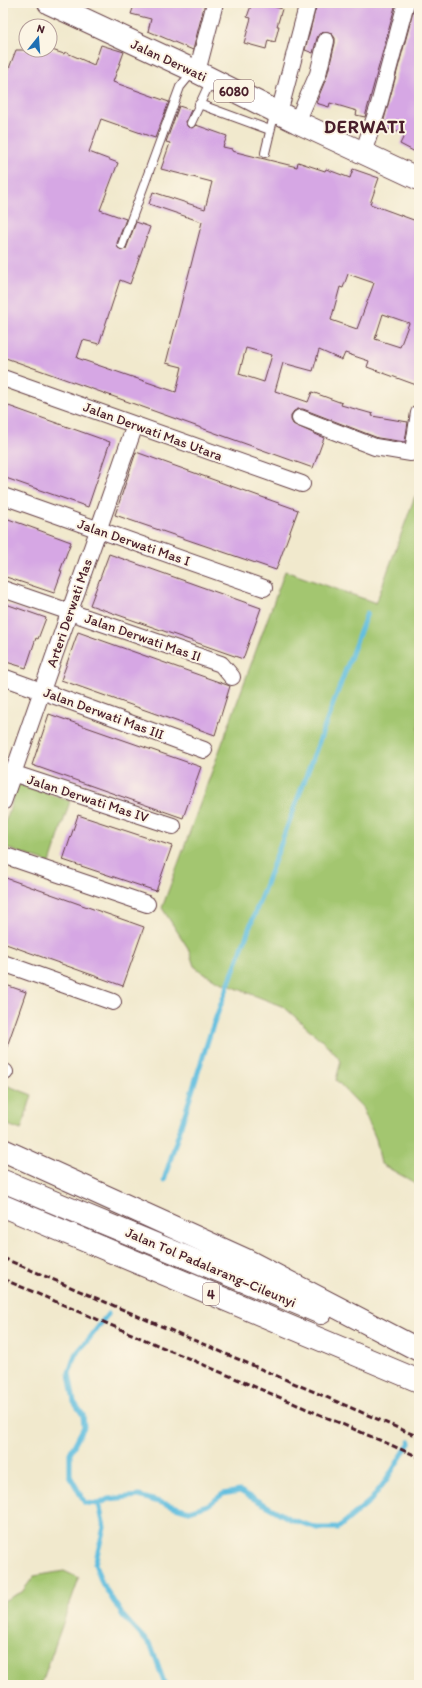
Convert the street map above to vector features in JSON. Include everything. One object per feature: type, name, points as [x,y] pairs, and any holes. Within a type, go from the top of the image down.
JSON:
[{"type":"main road","name":"Jalan Derwati","points":[[60,6],[204,76],[280,119],[417,175]]},
{"type":"main road","points":[[3,1150],[246,1260],[419,1350]]},
{"type":"main road","name":"Jalan Tol Padalarang–Cileunyi","points":[[3,1181],[419,1354]]},
{"type":"main road","name":"Jalan Tol Padalarang–Cileunyi","points":[[3,1206],[419,1381]]},
{"type":"street","points":[[204,76],[215,3]]},
{"type":"street","points":[[280,119],[308,3]]},
{"type":"street","points":[[363,153],[378,108],[406,3]]},
{"type":"street","points":[[280,119],[318,74],[326,41]]},
{"type":"street","name":"Jalan Derwati Mas Utara","points":[[3,378],[302,484]]},
{"type":"street","points":[[300,418],[375,446],[411,453],[413,451],[419,413]]},
{"type":"street","name":"Arteri Derwati Mas","points":[[3,802],[8,772],[42,691],[135,425]]},
{"type":"street","name":"Jalan Derwati Mas I","points":[[3,496],[264,588]]},
{"type":"street","name":"Jalan Derwati Mas II","points":[[3,588],[221,664],[232,677]]},
{"type":"street","name":"Jalan Derwati Mas III","points":[[3,678],[204,750]]},
{"type":"street","name":"Jalan Derwati Mas IV","points":[[8,772],[173,826]]},
{"type":"street","points":[[3,855],[148,904]]},
{"type":"street","points":[[3,963],[113,1002]]},
{"type":"lane","points":[[122,244],[180,87],[189,76],[204,76],[199,104],[191,123]]},
{"type":"lane","points":[[199,104],[280,119],[265,152]]},
{"type":"green space","points":[[415,496],[419,498],[419,1185],[381,1164],[376,1139],[362,1107],[336,1080],[341,1061],[329,1047],[284,1007],[218,981],[194,966],[188,948],[162,908],[285,571],[376,603]]},
{"type":"green space","points":[[18,784],[70,801],[50,863],[3,847],[3,829]]},
{"type":"green space","points":[[3,1084],[32,1095],[21,1130],[3,1123]]},
{"type":"green space","points":[[64,1571],[79,1578],[41,1685],[3,1685],[3,1601],[22,1592],[34,1576]]},
{"type":"building","points":[[135,3],[205,3],[193,50],[148,31],[151,19],[131,14]]},
{"type":"building","points":[[252,3],[263,3],[282,9],[277,26],[279,26],[275,42],[268,40],[266,49],[244,43],[251,18],[247,17]]},
{"type":"building","points":[[317,3],[396,3],[365,117],[356,115],[357,111],[330,103],[329,107],[316,103],[327,76],[335,43],[335,38],[332,34],[324,32],[319,34],[313,53],[305,50]]},
{"type":"building","points":[[415,5],[419,7],[419,154],[400,144],[405,134],[382,127]]},
{"type":"building","points":[[101,45],[124,52],[113,82],[169,102],[155,138],[101,119],[89,152],[118,163],[100,210],[126,219],[117,243],[118,248],[123,250],[126,249],[136,222],[150,227],[130,284],[120,280],[99,344],[83,340],[77,358],[176,392],[182,367],[166,363],[202,222],[149,204],[153,192],[205,209],[212,182],[161,169],[170,143],[166,142],[179,106],[191,110],[186,121],[187,126],[192,128],[196,125],[227,136],[223,147],[232,149],[232,151],[297,167],[298,162],[325,171],[326,169],[350,178],[353,169],[379,178],[370,204],[419,222],[419,386],[367,367],[369,361],[345,353],[342,360],[319,350],[313,371],[283,363],[275,391],[308,402],[312,392],[342,403],[341,405],[373,414],[372,416],[408,422],[405,442],[378,438],[303,409],[298,409],[291,415],[293,424],[324,438],[313,468],[3,357],[3,84],[16,50],[18,50],[18,58],[58,58],[58,52],[64,54],[65,52],[94,65]],"holes":[[[348,274],[374,283],[357,329],[331,320],[340,287],[343,288]],[[383,314],[409,323],[400,347],[375,339]],[[246,348],[272,355],[264,382],[239,374]]]},
{"type":"building","points":[[3,404],[110,442],[88,507],[3,477]]},
{"type":"building","points":[[136,452],[298,510],[276,570],[115,515]]},
{"type":"building","points":[[3,517],[71,542],[60,571],[62,571],[54,593],[3,576]]},
{"type":"building","points":[[109,554],[261,608],[243,659],[90,605]]},
{"type":"building","points":[[3,603],[46,618],[38,639],[36,638],[26,668],[3,661]]},
{"type":"building","points":[[78,632],[230,686],[215,735],[61,680]]},
{"type":"building","points":[[49,714],[201,767],[183,818],[32,765]]},
{"type":"building","points":[[78,815],[172,846],[156,891],[63,860]]},
{"type":"building","points":[[3,877],[144,927],[123,986],[3,943]]},
{"type":"building","points":[[3,984],[26,992],[5,1052],[3,1051]]},
{"type":"waterway","points":[[164,1180],[211,1031],[367,613]]},
{"type":"waterway","points":[[108,1314],[75,1355],[69,1373],[74,1402],[83,1415],[84,1427],[70,1453],[70,1476],[85,1503],[99,1504],[108,1499],[139,1496],[189,1511],[208,1505],[223,1494],[240,1491],[290,1519],[317,1528],[338,1528],[371,1500],[387,1479],[410,1442]]},
{"type":"waterway","points":[[99,1504],[104,1527],[95,1564],[102,1583],[123,1616],[151,1646],[165,1685]]},
{"type":"railway","points":[[3,1258],[419,1437]]},
{"type":"railway","points":[[3,1279],[419,1457]]},
{"type":"district","name":"DERWATI","points":[[365,127]]}]
